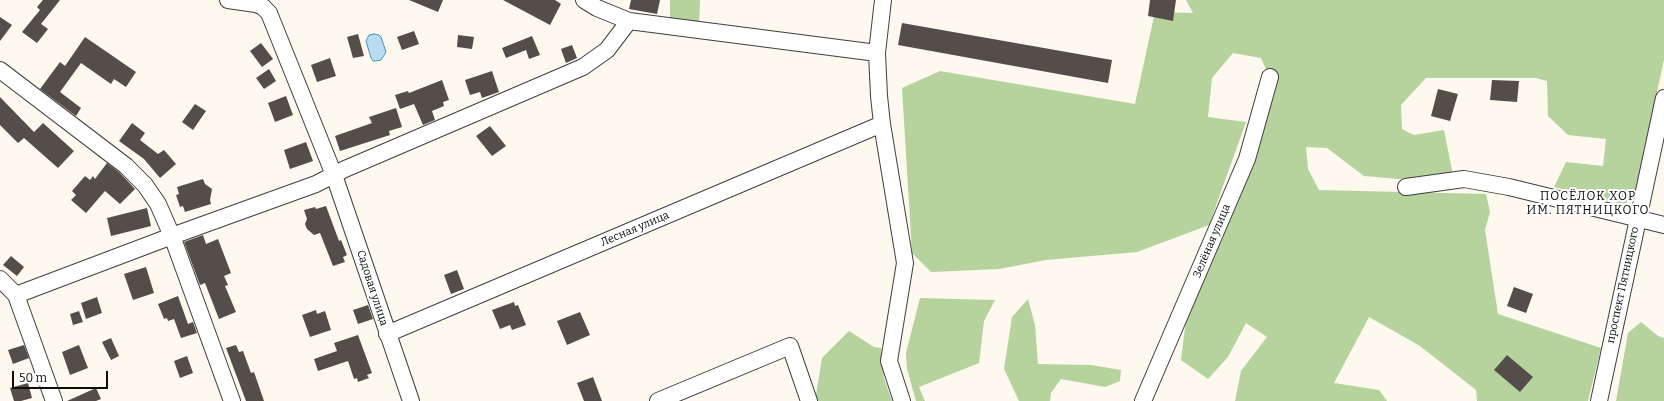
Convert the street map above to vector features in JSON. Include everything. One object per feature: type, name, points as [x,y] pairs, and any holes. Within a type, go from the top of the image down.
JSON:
[{"type":"street","name":"Садовая улица","points":[[228,0],[256,4],[263,7],[269,14],[334,175],[410,401]]},
{"type":"street","points":[[584,0],[597,8],[629,21],[877,53]]},
{"type":"street","points":[[883,0],[877,53],[882,124],[906,263],[890,361],[902,401]]},
{"type":"street","points":[[16,295],[172,236],[316,184],[582,67],[607,50],[629,21]]},
{"type":"street","points":[[0,70],[126,166],[146,186],[158,204],[172,236],[232,401]]},
{"type":"street","name":"Зелёная улица","points":[[1143,401],[1247,159],[1270,77]]},
{"type":"street","name":"проспект Пятницкого","points":[[1599,401],[1664,98]]},
{"type":"street","name":"Лесная улица","points":[[387,334],[882,124]]},
{"type":"street","points":[[1406,187],[1464,179],[1509,187],[1664,225]]},
{"type":"street","points":[[0,279],[16,295],[54,401]]},
{"type":"street","points":[[658,401],[790,346],[809,401]]},
{"type":"green space","points":[[669,0],[700,0],[699,27],[670,21]]},
{"type":"green space","points":[[1186,0],[1664,0],[1664,60],[1633,201],[1621,204],[1554,187],[1566,162],[1603,166],[1606,139],[1568,135],[1548,116],[1547,81],[1536,78],[1426,78],[1401,105],[1402,129],[1414,135],[1444,130],[1453,175],[1410,180],[1364,176],[1327,148],[1306,147],[1308,169],[1319,190],[1486,194],[1490,212],[1485,230],[1498,314],[1601,348],[1588,401],[1477,401],[1476,390],[1420,346],[1369,317],[1334,383],[1379,390],[1387,401],[1235,401],[1241,371],[1267,337],[1246,323],[1228,357],[1208,379],[1181,360],[1186,320],[1274,87],[1261,58],[1233,53],[1212,78],[1208,117],[1246,122],[1209,225],[1137,252],[1046,260],[999,269],[931,272],[912,253],[902,88],[940,71],[1135,104],[1155,12],[1193,13]]},
{"type":"green space","points":[[920,298],[995,300],[984,321],[979,363],[919,387],[925,401],[916,401],[907,369],[906,353]]},
{"type":"green space","points":[[1028,299],[1035,325],[1038,364],[1091,365],[1121,370],[1120,381],[1105,387],[1061,379],[1051,393],[1050,401],[1019,401],[1004,369],[1012,317]]},
{"type":"green space","points":[[1641,322],[1658,336],[1664,338],[1664,401],[1616,401],[1628,333]]},
{"type":"green space","points":[[849,331],[874,347],[881,348],[884,378],[892,401],[815,401],[822,358]]},
{"type":"water","points":[[374,34],[381,37],[386,52],[381,60],[376,61],[373,61],[371,58],[366,41],[369,35]]},
{"type":"building","points":[[43,0],[60,0],[41,24],[48,29],[37,43],[22,32],[40,10],[37,7]]},
{"type":"building","points":[[409,0],[443,0],[438,12]]},
{"type":"building","points":[[503,0],[555,0],[561,4],[550,25]]},
{"type":"building","points":[[631,0],[660,0],[657,14],[629,9]]},
{"type":"building","points":[[1150,0],[1176,0],[1173,21],[1148,16]]},
{"type":"building","points":[[0,17],[12,25],[0,41]]},
{"type":"building","points":[[902,23],[1112,60],[1108,83],[898,45]]},
{"type":"building","points":[[414,31],[419,44],[402,50],[397,37]]},
{"type":"building","points":[[358,34],[364,56],[353,58],[347,37]]},
{"type":"building","points":[[458,35],[474,37],[472,49],[457,47]]},
{"type":"building","points":[[532,36],[540,55],[529,59],[526,50],[506,58],[502,48]]},
{"type":"building","points":[[85,37],[136,72],[126,87],[114,79],[111,84],[81,63],[60,92],[81,108],[76,116],[40,89],[60,62],[65,66]]},
{"type":"building","points":[[261,43],[273,59],[262,67],[250,51]]},
{"type":"building","points":[[572,45],[577,58],[566,63],[561,49]]},
{"type":"building","points":[[330,58],[336,76],[317,82],[311,65]]},
{"type":"building","points":[[269,69],[276,81],[264,89],[256,78]]},
{"type":"building","points":[[492,71],[499,92],[482,98],[480,92],[470,95],[465,80]]},
{"type":"building","points":[[442,80],[449,100],[443,102],[444,106],[432,111],[435,120],[423,125],[414,104],[400,109],[395,95],[408,91],[409,93]]},
{"type":"building","points":[[1492,80],[1519,81],[1517,102],[1490,100]]},
{"type":"building","points":[[1438,89],[1458,94],[1450,121],[1431,116]]},
{"type":"building","points":[[286,96],[293,115],[275,122],[268,103]]},
{"type":"building","points":[[0,97],[34,132],[43,123],[74,151],[58,168],[24,138],[18,143],[0,125]]},
{"type":"building","points":[[195,104],[206,111],[193,130],[182,122]]},
{"type":"building","points":[[396,108],[402,127],[389,131],[390,135],[340,151],[335,136],[372,123],[369,117]]},
{"type":"building","points":[[132,123],[145,133],[140,140],[158,154],[164,150],[176,164],[160,178],[144,159],[119,141]]},
{"type":"building","points":[[490,126],[506,146],[492,156],[476,136]]},
{"type":"building","points":[[306,142],[313,161],[290,169],[284,150]]},
{"type":"building","points":[[107,163],[120,173],[135,189],[120,204],[105,191],[86,213],[71,200],[76,195],[72,191],[85,176],[90,180],[93,176],[95,179]]},
{"type":"building","points":[[203,179],[205,184],[212,189],[210,200],[211,204],[185,212],[183,206],[180,207],[176,195],[179,194],[177,187]]},
{"type":"building","points":[[326,206],[339,241],[341,240],[347,255],[343,257],[345,262],[333,266],[320,233],[314,235],[307,229],[305,224],[307,219],[304,210]]},
{"type":"building","points":[[147,208],[151,226],[111,236],[107,218]]},
{"type":"building","points":[[203,235],[206,244],[218,239],[231,273],[224,276],[228,285],[225,286],[236,312],[219,319],[205,283],[200,285],[184,242]]},
{"type":"building","points":[[11,256],[24,267],[17,276],[3,265]]},
{"type":"building","points":[[146,267],[154,293],[133,300],[124,274]]},
{"type":"building","points":[[457,270],[464,289],[451,294],[444,275]]},
{"type":"building","points":[[1514,287],[1533,294],[1526,313],[1507,306]]},
{"type":"building","points":[[178,296],[188,324],[193,322],[197,333],[181,338],[174,319],[168,321],[167,318],[164,319],[158,304]]},
{"type":"building","points":[[97,297],[102,313],[86,319],[81,303]]},
{"type":"building","points":[[514,302],[515,306],[518,305],[526,325],[512,330],[510,325],[500,329],[492,310]]},
{"type":"building","points":[[368,305],[373,319],[358,324],[353,310]]},
{"type":"building","points":[[316,310],[317,314],[325,311],[331,330],[310,337],[302,315]]},
{"type":"building","points":[[79,311],[83,322],[73,325],[70,314]]},
{"type":"building","points":[[580,312],[590,335],[567,345],[557,321]]},
{"type":"building","points":[[358,335],[372,373],[367,375],[369,378],[358,382],[357,378],[354,379],[348,361],[318,371],[314,359],[337,351],[334,343]]},
{"type":"building","points":[[111,338],[119,356],[111,360],[102,342]]},
{"type":"building","points":[[24,345],[29,358],[13,364],[8,350]]},
{"type":"building","points":[[79,345],[88,368],[70,375],[62,352]]},
{"type":"building","points":[[236,345],[239,352],[243,351],[251,373],[254,372],[264,401],[246,401],[226,348]]},
{"type":"building","points":[[1507,355],[1533,377],[1520,392],[1494,370]]},
{"type":"building","points":[[187,356],[193,373],[180,378],[174,361]]},
{"type":"building","points":[[593,377],[602,401],[584,401],[577,383]]},
{"type":"building","points":[[28,383],[32,398],[14,401],[10,388]]},
{"type":"building","points":[[96,388],[101,399],[96,401],[67,401]]},
{"type":"district","name":"ПОСЁЛОК ХОР ИМ. ПЯТНИЦКОГО","points":[[1588,204]]}]
